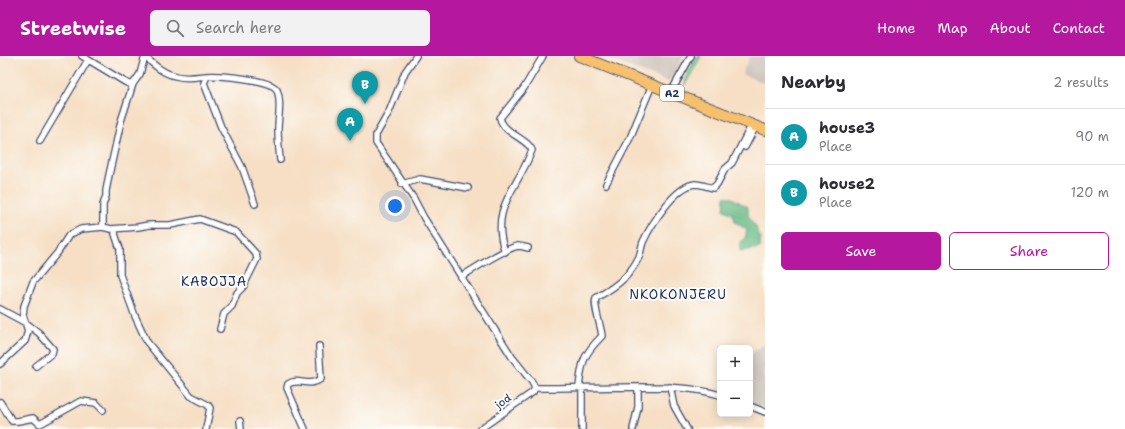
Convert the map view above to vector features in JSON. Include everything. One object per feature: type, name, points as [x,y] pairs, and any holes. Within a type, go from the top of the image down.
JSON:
[{"type":"highway","name":"A2","points":[[579,56],[758,127]]},
{"type":"street","points":[[82,56],[125,82],[132,85],[133,84]]},
{"type":"street","points":[[103,227],[103,205],[121,121],[133,84],[140,74],[145,56],[166,73],[175,76],[225,77],[249,80],[274,86],[277,91],[280,107],[278,130],[280,160]]},
{"type":"street","points":[[416,56],[405,72],[389,112],[376,135],[376,143],[402,184],[414,199],[424,218],[512,357],[535,388],[670,387],[702,390],[717,394]]},
{"type":"street","points":[[504,252],[500,234],[501,214],[532,150],[529,145],[502,124],[500,118],[524,88],[543,56]]},
{"type":"street","points":[[671,92],[691,56]]},
{"type":"street","points":[[40,141],[88,60]]},
{"type":"street","points":[[207,76],[204,83],[221,127],[242,167],[255,204]]},
{"type":"street","points":[[606,184],[630,138],[652,86]]},
{"type":"street","points":[[665,213],[678,196],[696,186],[714,191],[717,189],[730,166],[735,164],[758,127]]},
{"type":"street","points":[[582,429],[580,387],[584,357],[602,336],[594,303],[596,298],[611,289],[630,272],[640,256],[642,244],[663,209],[688,186],[696,184],[713,188],[718,184],[725,169],[732,163],[758,127]]},
{"type":"street","points":[[402,184],[420,179],[468,188]]},
{"type":"street","points":[[0,364],[25,341],[28,331],[22,315],[33,282],[58,252],[69,235],[76,230],[86,228],[103,227],[116,229],[149,225],[170,225],[200,219],[236,232],[256,254],[257,259],[232,306],[224,314],[220,329]]},
{"type":"street","points":[[116,229],[115,234],[120,249],[120,275],[135,316],[147,342],[163,363],[191,396],[208,405],[210,408],[206,429]]},
{"type":"street","points":[[461,277],[517,246],[528,248]]},
{"type":"street","points":[[0,309],[26,323],[39,333],[53,350],[52,353],[36,366]]},
{"type":"street","points":[[305,429],[287,388],[288,384],[294,381],[315,383],[321,379],[319,346]]},
{"type":"street","points":[[633,429],[638,407],[638,387]]},
{"type":"street","points":[[670,387],[674,406],[687,429]]},
{"type":"street","name":"jod","points":[[480,429],[487,427],[533,392],[535,388]]},
{"type":"street","points":[[0,402],[12,420],[18,421],[33,418],[40,424],[81,401],[96,403],[102,410]]},
{"type":"street","points":[[753,407],[765,412]]},
{"type":"street","points":[[240,420],[241,429]]},
{"type":"shaded area","points":[[600,56],[684,56],[669,81],[666,81]]},
{"type":"shaded area","points":[[750,56],[765,56],[765,83],[742,74]]},
{"type":"shaded area","points":[[765,344],[765,408],[753,404],[753,352]]},
{"type":"green space","points":[[697,56],[701,56],[685,85],[687,74]]},
{"type":"green space","points":[[725,196],[732,198],[748,207],[748,215],[757,229],[757,234],[761,237],[760,248],[740,251],[740,242],[745,238],[747,230],[735,222],[733,214],[724,210]]},
{"type":"place","name":"house2","points":[[365,104]]},
{"type":"place","name":"house3","points":[[350,141]]},
{"type":"district","name":"KABOJJA","points":[[214,281]]},
{"type":"district","name":"NKOKONJERU","points":[[678,294]]}]
